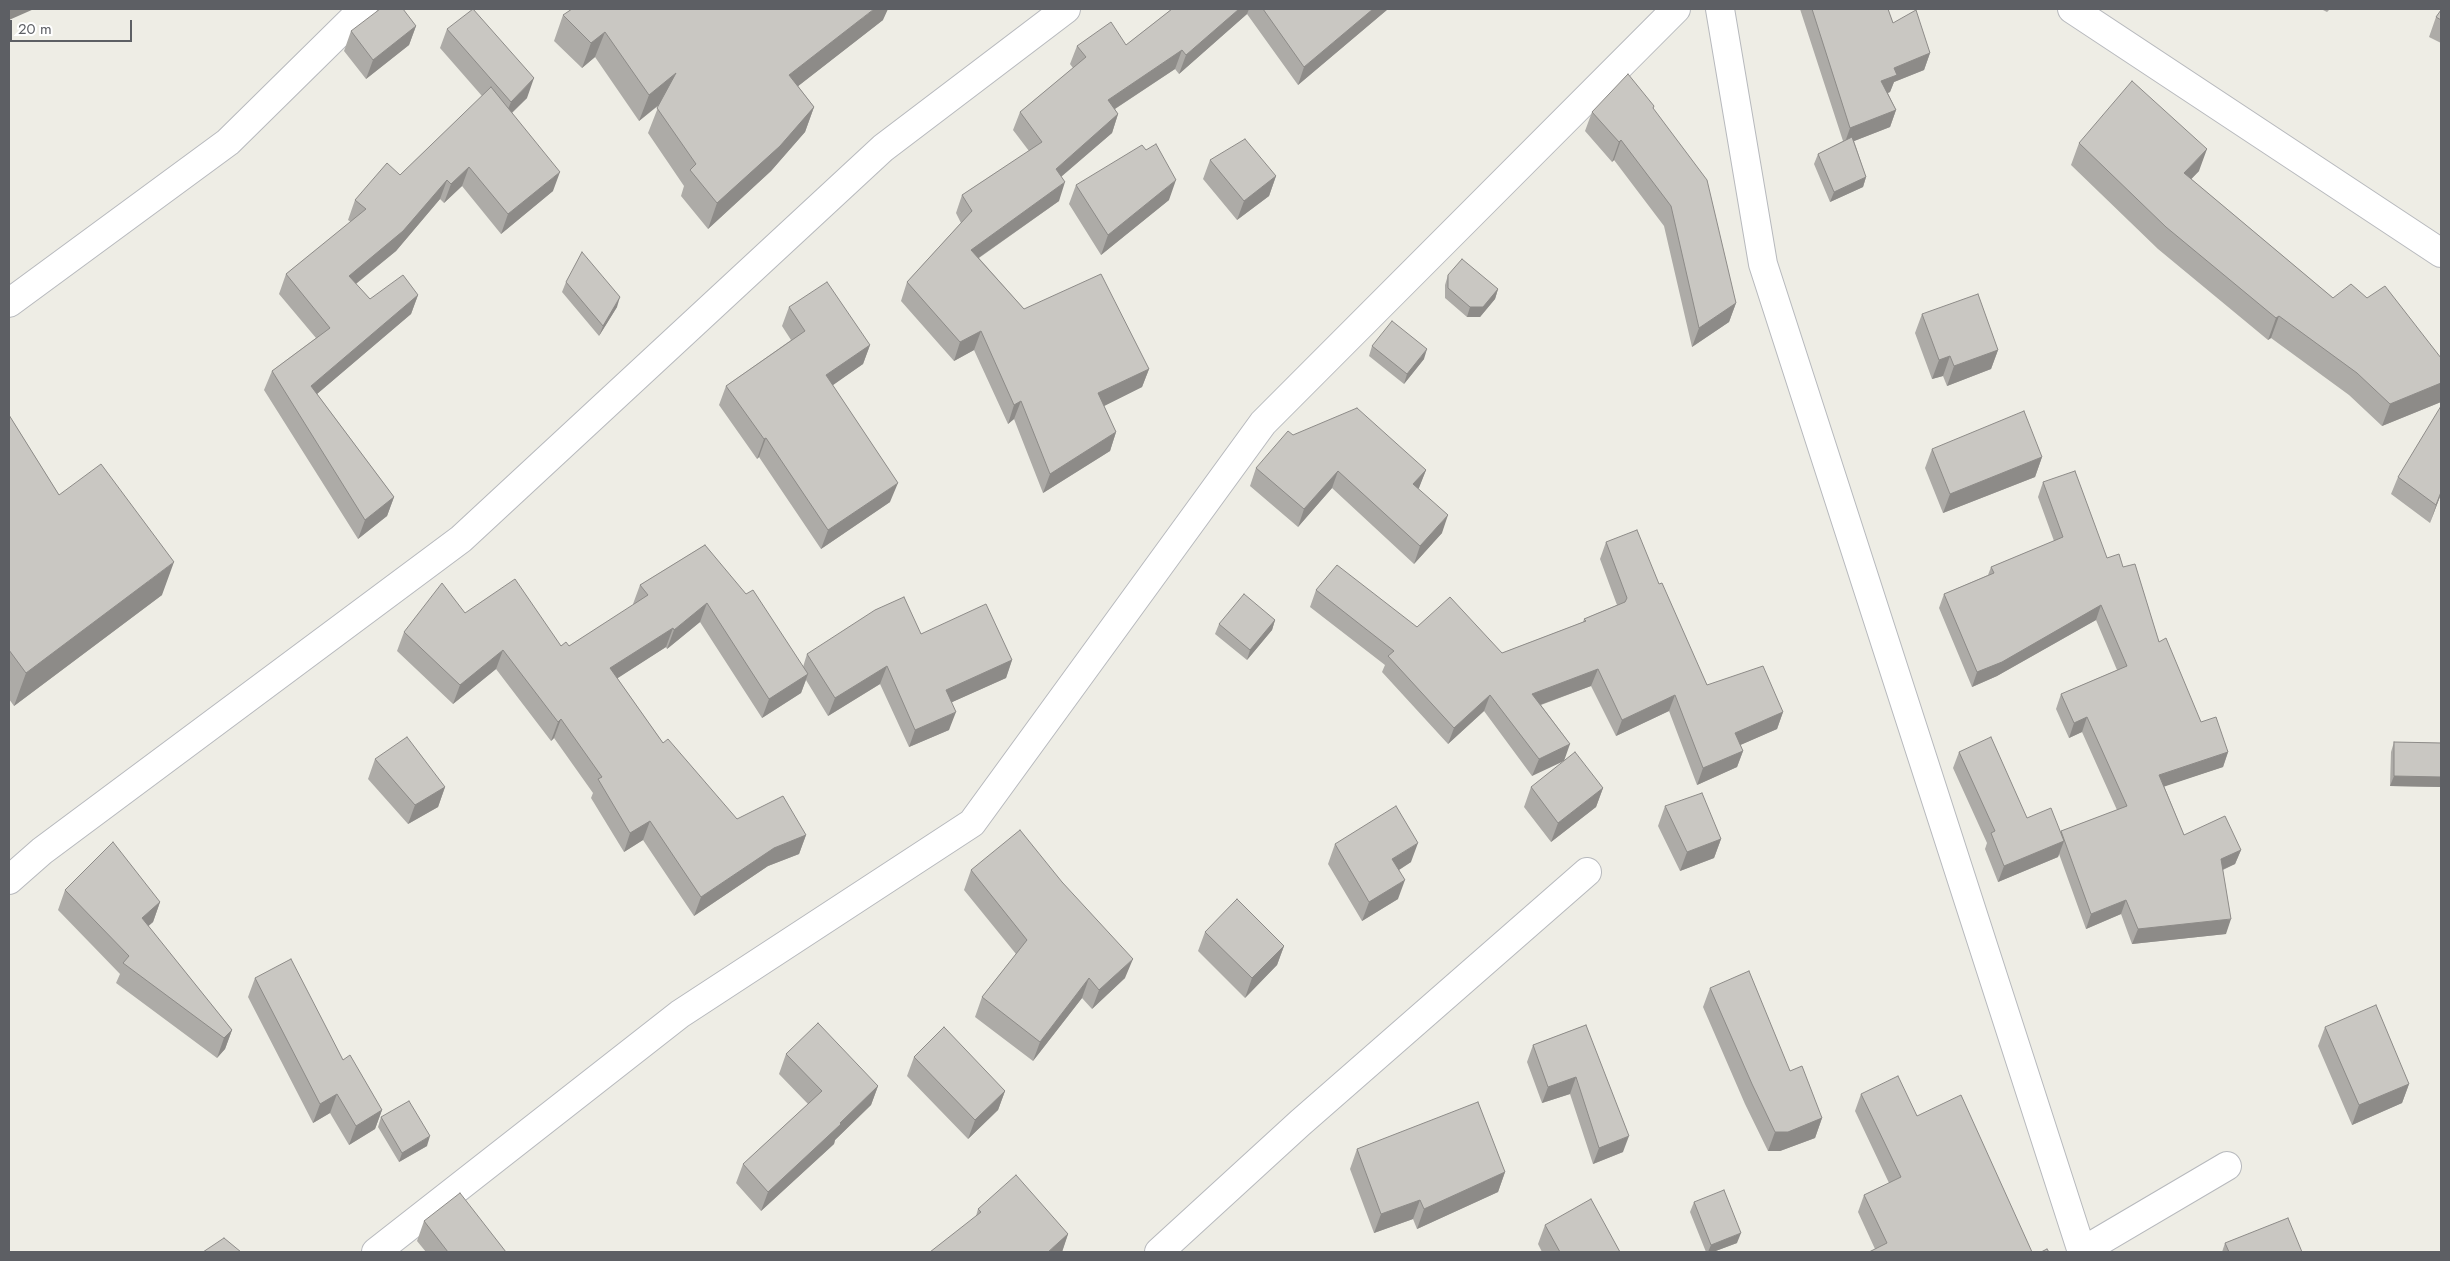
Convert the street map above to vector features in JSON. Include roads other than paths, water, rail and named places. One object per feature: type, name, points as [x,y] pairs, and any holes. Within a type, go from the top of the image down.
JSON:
[{"type":"street","points":[[9,303],[228,142],[364,9]]},
{"type":"street","points":[[9,880],[42,851],[461,539],[883,148],[1066,9]]},
{"type":"street","points":[[376,1252],[680,1014],[972,823],[1263,423],[1676,9]]},
{"type":"street","points":[[1720,9],[1763,264],[2082,1252],[2227,1166]]},
{"type":"street","points":[[2072,9],[2441,253]]},
{"type":"street","points":[[1158,1252],[1307,1117],[1587,872]]}]
